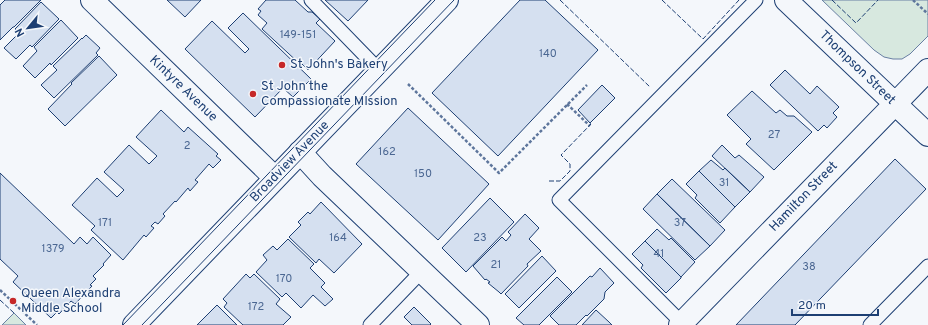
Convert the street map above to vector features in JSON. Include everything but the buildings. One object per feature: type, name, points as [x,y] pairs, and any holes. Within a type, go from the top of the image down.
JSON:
[{"type":"street","name":"Kintyre Avenue","points":[[92,0],[275,178]]},
{"type":"street","name":"Broadview Avenue","points":[[134,325],[446,0]]},
{"type":"street","name":"Thompson Street","points":[[786,0],[928,135]]},
{"type":"street","name":"Hamilton Street","points":[[681,324],[928,70]]},
{"type":"street","points":[[300,152],[322,176],[478,325]]},
{"type":"lane","points":[[311,0],[379,70]]},
{"type":"lane","points":[[681,324],[559,200],[756,0]]},
{"type":"lane","points":[[870,325],[928,266]]},
{"type":"lane","points":[[370,325],[421,272]]},
{"type":"path","points":[[913,0],[928,14]]},
{"type":"path","points":[[408,84],[499,174],[587,85]]},
{"type":"path","points":[[567,104],[590,126]]},
{"type":"path","points":[[0,290],[37,325]]},
{"type":"shaded area","points":[[822,0],[928,0],[928,36],[910,54],[902,59],[884,57],[874,50]]},
{"type":"shaded area","points":[[14,313],[26,325],[2,325]]},
{"type":"tram line","points":[[123,325],[435,0]]},
{"type":"tram line","points":[[142,325],[454,0]]},
{"type":"fence","points":[[560,0],[650,87]]},
{"type":"fence","points":[[662,0],[703,39],[739,0]]},
{"type":"fence","points":[[832,0],[856,23],[878,0]]},
{"type":"fence","points":[[549,181],[560,181],[570,171],[570,164],[561,155],[591,124],[590,123]]},
{"type":"fence","points":[[0,300],[14,313]]},
{"type":"place","name":"St John's Bakery","points":[[282,65]]},
{"type":"place","name":"St John the Compassionate MIssion","points":[[253,94]]},
{"type":"place","name":"Queen Alexandra Middle School","points":[[13,301]]}]
